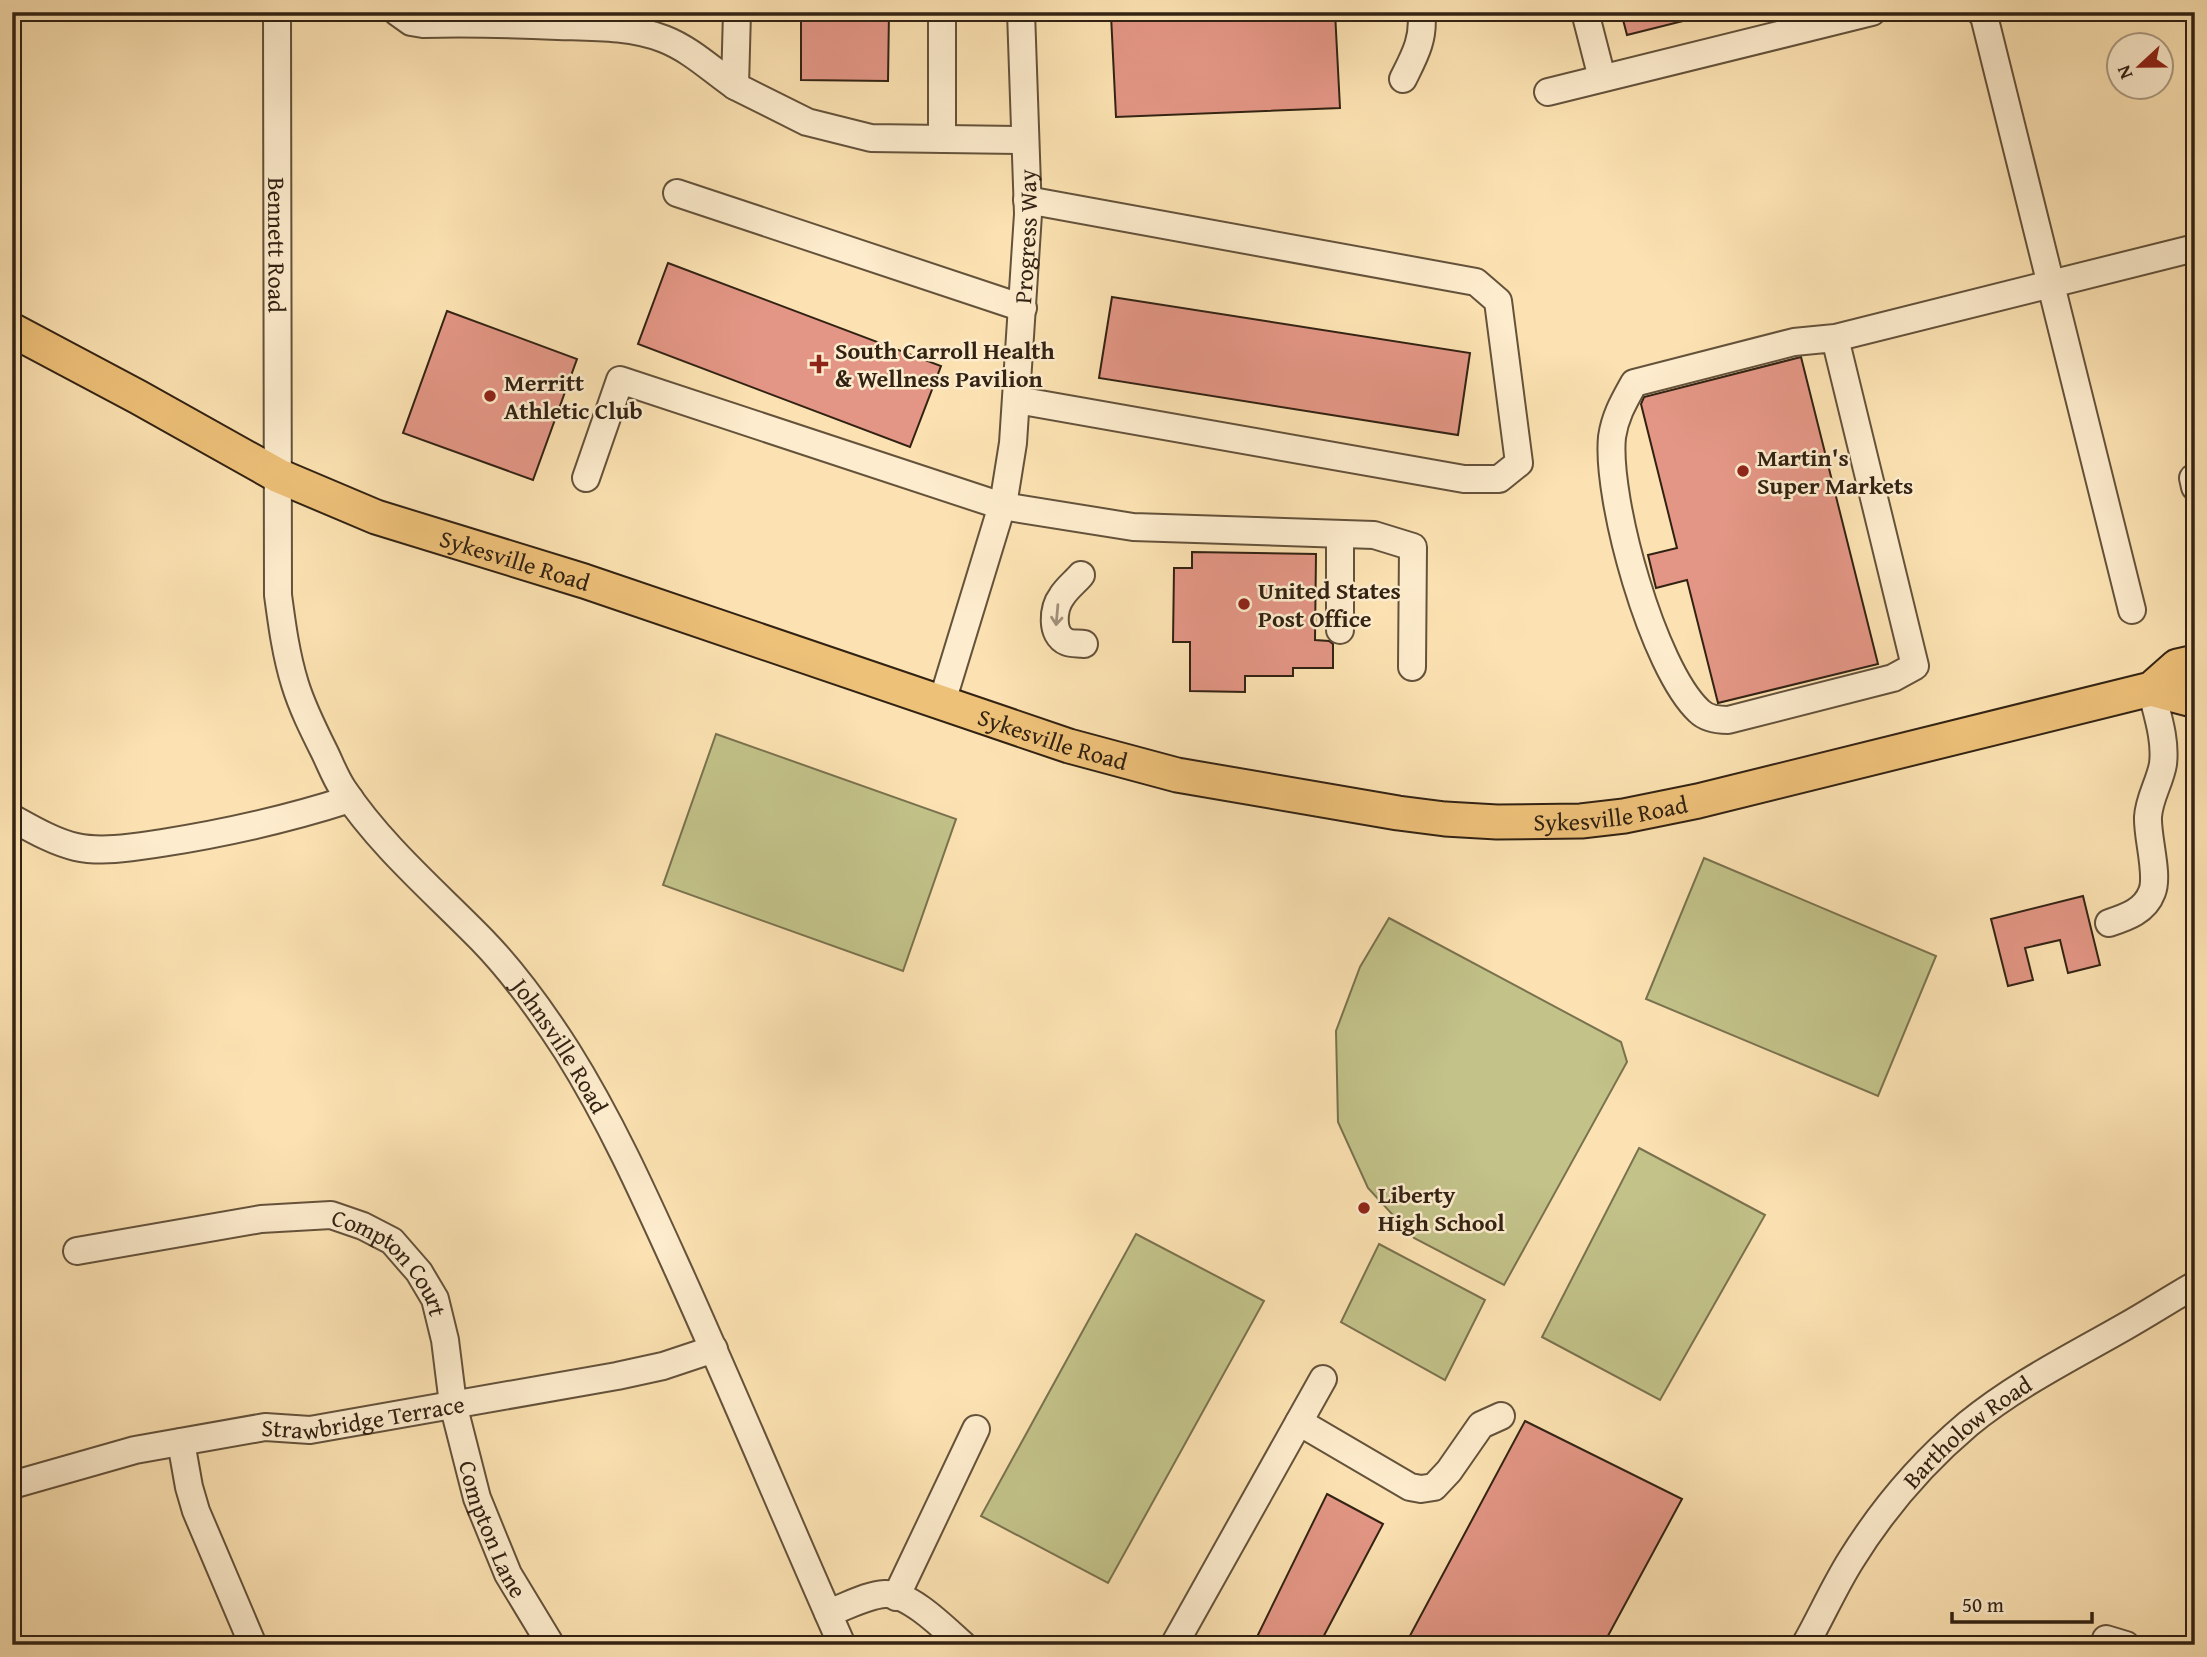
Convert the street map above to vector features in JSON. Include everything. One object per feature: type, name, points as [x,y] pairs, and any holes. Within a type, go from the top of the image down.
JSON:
[{"type":"main road","name":"Sykesville Road","points":[[12,330],[279,476],[376,517],[584,581],[1069,746],[1177,775],[1398,813],[1446,819],[1536,822],[1624,816],[1698,801],[2151,689],[2177,666],[2195,662]]},
{"type":"main road","name":"Sykesville Road","points":[[2151,689],[2189,699],[2195,697]]},
{"type":"street","name":"Bennett Road","points":[[277,12],[279,476]]},
{"type":"street","points":[[397,12],[411,22],[423,24],[605,27],[647,34],[665,39],[699,58],[736,86],[807,122],[871,138],[1025,140]]},
{"type":"street","points":[[736,86],[737,12]]},
{"type":"street","points":[[942,12],[942,139]]},
{"type":"street","name":"Progress Way","points":[[942,702],[1002,506],[1013,443],[1023,308],[1027,200],[1021,12]]},
{"type":"street","points":[[1403,79],[1421,39],[1421,12]]},
{"type":"street","points":[[1586,12],[1602,78]]},
{"type":"street","points":[[1548,92],[1872,12]]},
{"type":"street","points":[[1988,14],[2049,284],[2132,610]]},
{"type":"street","points":[[677,193],[1023,308]]},
{"type":"street","points":[[1017,401],[1464,479],[1499,479],[1519,463],[1498,301],[1476,282],[1027,200]]},
{"type":"street","points":[[1835,338],[1915,666],[1893,678],[1728,720],[1715,720],[1701,714],[1686,696],[1647,618],[1619,512],[1612,438],[1617,414],[1634,383],[1794,342],[1835,338],[2195,248]]},
{"type":"street","points":[[586,478],[620,380],[1002,506],[1133,527],[1374,535],[1413,547],[1412,667]]},
{"type":"street","name":"Johnsville Road","points":[[279,476],[278,595],[286,649],[295,685],[313,729],[341,787],[369,824],[401,860],[484,942],[567,1051],[625,1155],[714,1349],[842,1645]]},
{"type":"street","points":[[1340,535],[1340,630]]},
{"type":"street","points":[[1081,575],[1060,598],[1055,617],[1056,629],[1061,638],[1069,643],[1084,643]]},
{"type":"street","points":[[2109,923],[2140,910],[2153,891],[2148,816],[2162,766],[2164,741],[2151,689]]},
{"type":"street","points":[[12,818],[54,840],[78,848],[110,849],[222,833],[350,799]]},
{"type":"street","name":"Compton Court","points":[[77,1251],[261,1219],[331,1215],[363,1226],[392,1241],[419,1272],[435,1299],[445,1340],[453,1404]]},
{"type":"street","name":"Bartholow Road","points":[[1805,1645],[1868,1535],[1931,1459],[1968,1424],[2059,1361],[2126,1326],[2195,1285]]},
{"type":"street","name":"Strawbridge Terrace","points":[[12,1485],[135,1450],[265,1427],[310,1430],[617,1376],[663,1366],[714,1349]]},
{"type":"street","points":[[1174,1645],[1323,1379]]},
{"type":"street","name":"Compton Lane","points":[[453,1404],[477,1498],[508,1574],[551,1645]]},
{"type":"street","points":[[1298,1422],[1410,1487],[1421,1489],[1434,1487],[1449,1471],[1481,1424],[1501,1416]]},
{"type":"street","points":[[897,1597],[976,1429]]},
{"type":"street","points":[[181,1442],[196,1511],[253,1645]]},
{"type":"street","points":[[828,1613],[888,1594],[920,1608],[963,1645]]},
{"type":"green space","points":[[716,734],[956,819],[903,971],[663,885]]},
{"type":"green space","points":[[1704,858],[1936,956],[1878,1096],[1646,999]]},
{"type":"green space","points":[[1389,918],[1621,1042],[1627,1062],[1504,1285],[1414,1238],[1368,1188],[1338,1122],[1336,1031],[1360,967]]},
{"type":"green space","points":[[1639,1148],[1765,1215],[1660,1400],[1542,1337]]},
{"type":"green space","points":[[1136,1234],[1264,1301],[1108,1583],[981,1516]]},
{"type":"green space","points":[[1379,1244],[1485,1300],[1445,1380],[1341,1322]]},
{"type":"building","points":[[801,12],[889,12],[888,81],[801,80]]},
{"type":"building","points":[[1168,12],[1335,12],[1340,108],[1116,117],[1111,15]]},
{"type":"building","points":[[1621,12],[1694,12],[1695,18],[1627,35]]},
{"type":"building","points":[[668,263],[941,366],[910,447],[638,344]]},
{"type":"building","points":[[1112,297],[1470,353],[1458,435],[1099,378]]},
{"type":"building","name":"Merritt Athletic Club","points":[[447,311],[577,359],[533,480],[403,433]]},
{"type":"building","name":"Martin's Super Markets","points":[[1801,357],[1878,664],[1718,703],[1687,580],[1656,588],[1648,555],[1677,548],[1641,404],[1644,397]]},
{"type":"building","name":"United States Post Office","points":[[1192,552],[1316,554],[1315,640],[1333,644],[1333,668],[1293,668],[1293,676],[1245,676],[1245,692],[1190,691],[1190,642],[1173,642],[1174,568],[1192,568]]},
{"type":"building","points":[[2083,896],[2100,965],[2068,973],[2060,940],[2025,948],[2033,980],[2008,986],[1991,919]]},
{"type":"building","points":[[1525,1421],[1682,1499],[1603,1645],[1405,1645]]},
{"type":"building","points":[[1327,1494],[1383,1524],[1319,1645],[1253,1645]]},
{"type":"place","name":"South Carroll Health & Wellness Pavilion","points":[[819,364]]},
{"type":"place","name":"Merritt Athletic Club","points":[[490,396]]},
{"type":"place","name":"Martin's Super Markets","points":[[1743,471]]},
{"type":"place","name":"United States Post Office","points":[[1244,604]]},
{"type":"place","name":"Liberty High School","points":[[1364,1208]]}]
